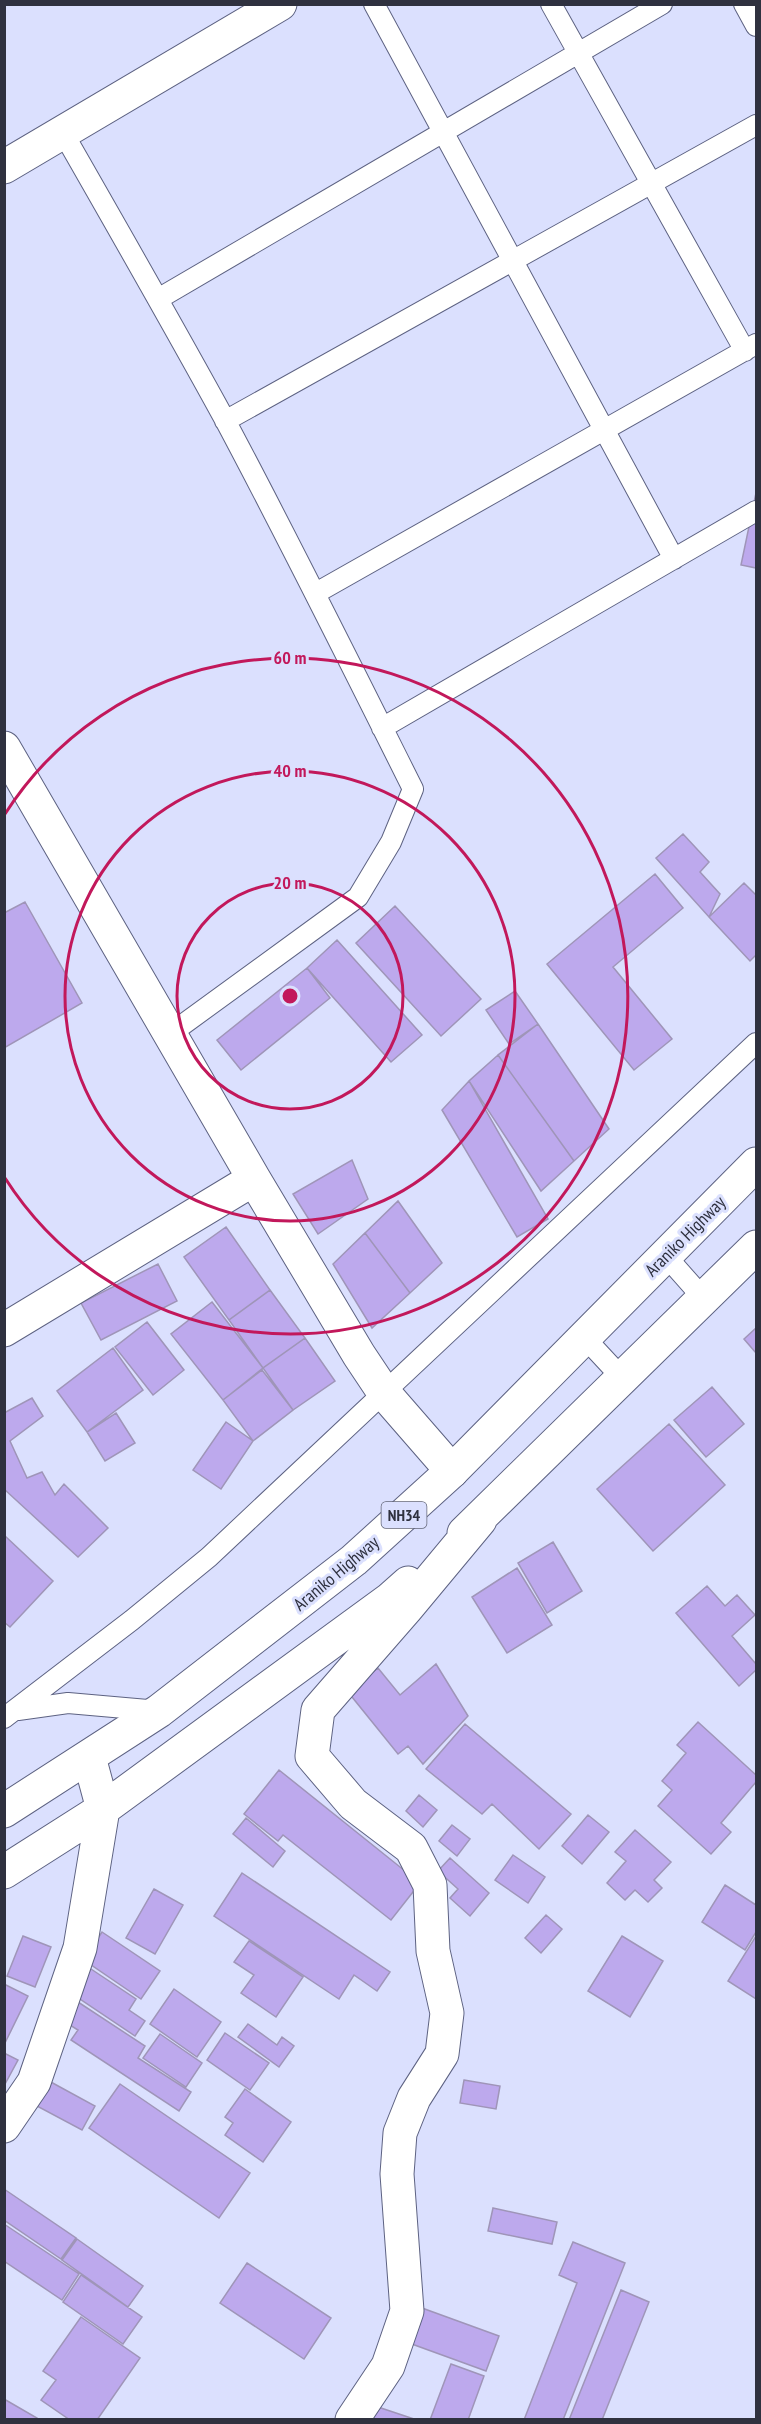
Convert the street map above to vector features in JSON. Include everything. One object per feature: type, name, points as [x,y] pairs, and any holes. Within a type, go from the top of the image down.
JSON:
[{"type":"main road","points":[[4,167],[280,4]]},
{"type":"main road","points":[[4,748],[254,1179],[385,1394],[453,1471]]},
{"type":"main road","name":"Araniko Highway","points":[[4,1811],[159,1711],[354,1560],[453,1471],[756,1164]]},
{"type":"main road","points":[[4,1330],[254,1179]]},
{"type":"main road","points":[[4,1872],[103,1809],[390,1599],[480,1520],[756,1247]]},
{"type":"main road","points":[[352,2420],[388,2366],[407,2311],[397,2174],[400,2133],[414,2098],[442,2054],[447,2013],[433,1951],[430,1885],[411,1848],[353,1804],[312,1756],[318,1710],[480,1520]]},
{"type":"main road","points":[[4,2126],[34,2082],[80,1948],[103,1809],[89,1757]]},
{"type":"lane","points":[[374,4],[674,559]]},
{"type":"lane","points":[[316,593],[751,348],[651,183],[551,4]]},
{"type":"lane","points":[[158,299],[662,4]]},
{"type":"lane","points":[[744,4],[756,26]]},
{"type":"lane","points":[[225,421],[756,124]]},
{"type":"lane","points":[[62,131],[225,421],[316,593],[412,789],[391,842],[358,897],[170,1034]]},
{"type":"lane","points":[[382,728],[756,511]]},
{"type":"lane","points":[[10,1714],[132,1620],[208,1557],[385,1394],[756,1042]]},
{"type":"lane","points":[[665,1255],[704,1299]]},
{"type":"lane","points":[[584,1337],[623,1379]]},
{"type":"lane","points":[[10,1714],[68,1703],[159,1711]]},
{"type":"building","points":[[756,493],[756,568],[741,565]]},
{"type":"building","points":[[683,834],[709,862],[700,872],[720,894],[709,917],[656,858]]},
{"type":"building","points":[[655,874],[683,908],[613,967],[672,1039],[634,1070],[547,964]]},
{"type":"building","points":[[744,883],[756,895],[756,955],[750,961],[709,917]]},
{"type":"building","points":[[25,902],[82,1003],[4,1048],[4,913]]},
{"type":"building","points":[[395,906],[481,999],[441,1036],[356,943]]},
{"type":"building","points":[[337,940],[422,1035],[391,1062],[307,968]]},
{"type":"building","points":[[307,968],[330,998],[241,1070],[217,1040]]},
{"type":"building","points":[[515,991],[538,1024],[509,1044],[486,1010]]},
{"type":"building","points":[[538,1024],[609,1129],[574,1161],[498,1055]]},
{"type":"building","points":[[498,1055],[574,1161],[541,1191],[469,1081]]},
{"type":"building","points":[[469,1081],[548,1219],[517,1237],[442,1110]]},
{"type":"building","points":[[352,1160],[368,1199],[318,1234],[293,1194]]},
{"type":"building","points":[[398,1201],[442,1263],[410,1293],[365,1233]]},
{"type":"building","points":[[226,1227],[270,1290],[229,1320],[184,1257]]},
{"type":"building","points":[[365,1233],[410,1293],[372,1328],[333,1264]]},
{"type":"building","points":[[158,1264],[177,1301],[101,1340],[81,1303]]},
{"type":"building","points":[[270,1290],[305,1338],[263,1368],[229,1320]]},
{"type":"building","points":[[212,1302],[263,1368],[223,1400],[171,1334]]},
{"type":"building","points":[[147,1322],[184,1370],[153,1395],[115,1347]]},
{"type":"building","points":[[756,1328],[756,1353],[744,1339]]},
{"type":"building","points":[[305,1338],[335,1381],[293,1410],[263,1368]]},
{"type":"building","points":[[113,1348],[143,1390],[87,1432],[57,1391]]},
{"type":"building","points":[[262,1370],[293,1410],[253,1441],[223,1400]]},
{"type":"building","points":[[712,1387],[744,1424],[706,1457],[674,1420]]},
{"type":"building","points":[[32,1398],[43,1416],[10,1441],[27,1478],[42,1472],[55,1495],[64,1484],[108,1528],[78,1557],[4,1489],[4,1413]]},
{"type":"building","points":[[116,1413],[135,1443],[105,1461],[87,1432]]},
{"type":"building","points":[[226,1422],[253,1441],[221,1489],[193,1470]]},
{"type":"building","points":[[669,1424],[725,1485],[653,1551],[597,1489]]},
{"type":"building","points":[[4,1535],[53,1581],[10,1627],[4,1622]]},
{"type":"building","points":[[553,1542],[582,1591],[547,1613],[518,1563]]},
{"type":"building","points":[[517,1568],[552,1625],[507,1653],[472,1597]]},
{"type":"building","points":[[707,1586],[725,1606],[737,1595],[755,1615],[732,1636],[756,1664],[756,1670],[739,1686],[676,1613]]},
{"type":"building","points":[[436,1664],[468,1716],[423,1764],[408,1746],[398,1754],[348,1692],[378,1668],[400,1695]]},
{"type":"building","points":[[698,1722],[756,1775],[756,1782],[721,1823],[731,1832],[711,1854],[658,1806],[672,1790],[662,1781],[686,1753],[677,1745]]},
{"type":"building","points":[[465,1724],[571,1814],[539,1849],[492,1804],[482,1814],[426,1769]]},
{"type":"building","points":[[279,1770],[420,1883],[391,1920],[283,1835],[278,1841],[244,1814]]},
{"type":"building","points":[[419,1795],[437,1810],[423,1827],[406,1811]]},
{"type":"building","points":[[588,1815],[609,1832],[582,1864],[562,1846]]},
{"type":"building","points":[[246,1818],[285,1851],[273,1867],[233,1834]]},
{"type":"building","points":[[452,1825],[470,1839],[457,1856],[439,1841]]},
{"type":"building","points":[[635,1830],[671,1862],[654,1880],[662,1888],[648,1902],[635,1890],[625,1900],[607,1883],[626,1861],[615,1852]]},
{"type":"building","points":[[513,1855],[545,1877],[528,1903],[495,1880]]},
{"type":"building","points":[[450,1858],[489,1893],[470,1916],[450,1898],[458,1889],[438,1871]]},
{"type":"building","points":[[242,1873],[390,1972],[377,1991],[354,1975],[339,1999],[214,1916]]},
{"type":"building","points":[[725,1885],[756,1905],[756,1932],[745,1950],[702,1922]]},
{"type":"building","points":[[154,1889],[183,1905],[155,1954],[126,1938]]},
{"type":"building","points":[[546,1915],[562,1929],[541,1953],[525,1938]]},
{"type":"building","points":[[102,1932],[160,1971],[141,1999],[84,1960]]},
{"type":"building","points":[[23,1936],[51,1947],[35,1987],[7,1976]]},
{"type":"building","points":[[622,1936],[663,1961],[630,2017],[588,1991]]},
{"type":"building","points":[[756,1936],[756,1999],[728,1981]]},
{"type":"building","points":[[249,1941],[303,1977],[276,2017],[241,1993],[254,1975],[234,1962]]},
{"type":"building","points":[[88,1967],[136,1999],[129,2010],[145,2021],[135,2036],[71,1993]]},
{"type":"building","points":[[4,1984],[28,1996],[4,2045]]},
{"type":"building","points":[[174,1989],[221,2022],[197,2057],[150,2024]]},
{"type":"building","points":[[78,2002],[145,2046],[138,2058],[191,2092],[179,2111],[71,2040],[78,2030],[65,2022]]},
{"type":"building","points":[[248,2024],[277,2045],[282,2037],[294,2046],[279,2067],[238,2037]]},
{"type":"building","points":[[225,2033],[269,2063],[250,2090],[207,2060]]},
{"type":"building","points":[[160,2034],[202,2063],[186,2087],[143,2058]]},
{"type":"building","points":[[4,2053],[18,2060],[4,2086]]},
{"type":"building","points":[[464,2080],[500,2086],[496,2109],[460,2103]]},
{"type":"building","points":[[49,2081],[95,2106],[82,2130],[35,2105]]},
{"type":"building","points":[[120,2084],[250,2173],[219,2218],[89,2128]]},
{"type":"building","points":[[245,2089],[291,2122],[263,2162],[225,2135],[233,2123],[225,2117]]},
{"type":"building","points":[[4,2189],[76,2238],[61,2259],[4,2220]]},
{"type":"building","points":[[493,2208],[557,2222],[552,2244],[488,2231]]},
{"type":"building","points":[[4,2224],[79,2274],[62,2300],[4,2261]]},
{"type":"building","points":[[77,2239],[143,2286],[128,2307],[62,2260]]},
{"type":"building","points":[[573,2242],[625,2263],[563,2420],[524,2420],[577,2283],[559,2275]]},
{"type":"building","points":[[247,2263],[331,2318],[304,2359],[220,2303]]},
{"type":"building","points":[[81,2275],[142,2317],[123,2344],[63,2302]]},
{"type":"building","points":[[621,2290],[649,2302],[602,2420],[569,2420]]},
{"type":"building","points":[[422,2308],[499,2336],[486,2371],[409,2343]]},
{"type":"building","points":[[81,2317],[140,2358],[97,2420],[70,2420],[41,2400],[56,2380],[43,2371]]},
{"type":"building","points":[[451,2364],[484,2376],[468,2420],[430,2420]]},
{"type":"building","points":[[4,2399],[37,2418],[36,2420],[4,2420]]},
{"type":"building","points":[[372,2405],[417,2420],[359,2420]]}]
